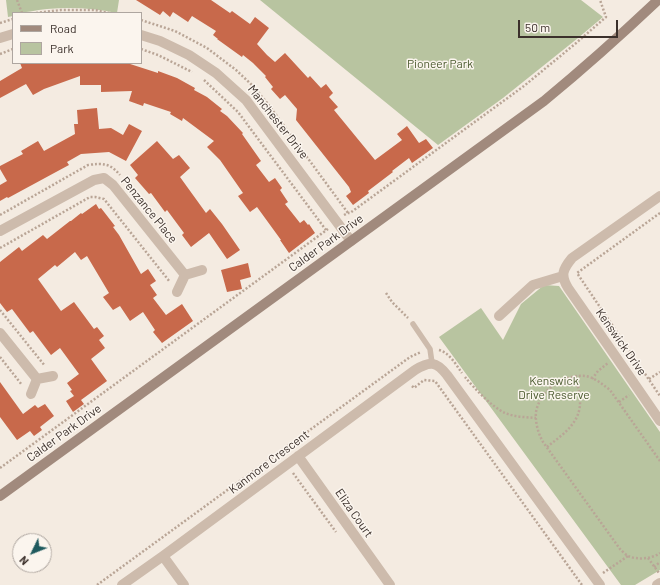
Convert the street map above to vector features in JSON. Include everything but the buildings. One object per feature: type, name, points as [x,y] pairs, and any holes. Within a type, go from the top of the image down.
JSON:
[{"type":"street","name":"Calder Park Drive","points":[[0,496],[544,101],[621,36],[658,0]]},
{"type":"street","points":[[0,38],[12,34]]},
{"type":"street","name":"Manchester Drive","points":[[142,35],[189,55],[216,72],[246,100],[351,241]]},
{"type":"street","name":"Penzance Place","points":[[0,231],[94,180],[104,178],[114,185],[185,275]]},
{"type":"street","points":[[499,316],[533,285],[563,276],[564,268],[572,258],[660,196]]},
{"type":"street","points":[[177,292],[185,275],[202,270]]},
{"type":"street","name":"Kenswick Drive","points":[[563,276],[568,288],[660,421]]},
{"type":"street","points":[[0,333],[37,379]]},
{"type":"street","points":[[432,363],[438,365],[447,375],[598,582]]},
{"type":"street","name":"Kanmore Crescent","points":[[122,585],[421,366],[432,363]]},
{"type":"street","points":[[37,379],[53,376]]},
{"type":"street","points":[[31,394],[37,379]]},
{"type":"street","name":"Eliza Court","points":[[298,456],[390,585]]},
{"type":"street","points":[[163,556],[184,585]]},
{"type":"lane","points":[[413,324],[430,349],[432,363]]},
{"type":"path","points":[[17,0],[22,12]]},
{"type":"path","points":[[0,468],[524,86],[576,44],[606,16],[600,0]]},
{"type":"path","points":[[44,12],[61,10],[95,10],[104,12]]},
{"type":"path","points":[[0,22],[12,18]]},
{"type":"path","points":[[0,54],[12,49]]},
{"type":"path","points":[[142,49],[158,55],[193,73]]},
{"type":"path","points":[[200,77],[238,112],[326,230]]},
{"type":"path","points":[[0,216],[88,165],[102,163],[110,166],[122,176]]},
{"type":"path","points":[[0,248],[90,197],[104,199],[177,292]]},
{"type":"path","points":[[660,213],[577,273],[660,396]]},
{"type":"path","points":[[386,293],[392,302],[413,324]]},
{"type":"path","points":[[0,310],[53,376]]},
{"type":"path","points":[[0,357],[31,394]]},
{"type":"path","points":[[592,379],[601,367],[616,357]]},
{"type":"path","points":[[397,367],[414,388],[424,380],[435,382],[582,585]]},
{"type":"path","points":[[638,389],[660,372]]},
{"type":"path","points":[[463,376],[495,406],[505,413],[515,416],[536,418]]},
{"type":"path","points":[[547,447],[565,433],[572,425],[578,414],[580,402],[576,376]]},
{"type":"path","points":[[660,461],[610,390],[599,382],[586,376],[568,378],[557,382],[548,390],[540,401],[536,411],[538,432],[547,447],[620,549],[628,556],[637,558],[648,558],[660,554]]},
{"type":"path","points":[[598,582],[628,556]]},
{"type":"path","points":[[648,558],[660,575]]},
{"type":"path","points":[[654,566],[660,562]]},
{"type":"green space","points":[[6,0],[119,0],[117,12],[91,9],[56,8],[27,12],[12,12],[12,16],[8,17]]},
{"type":"green space","name":"Pioneer Park","points":[[260,0],[581,0],[603,17],[503,98],[438,145]]},
{"type":"green space","name":"Kenswick Drive Reserve","points":[[544,285],[559,286],[660,432],[660,570],[635,585],[621,585],[439,337],[481,308],[503,340],[521,304]]}]
